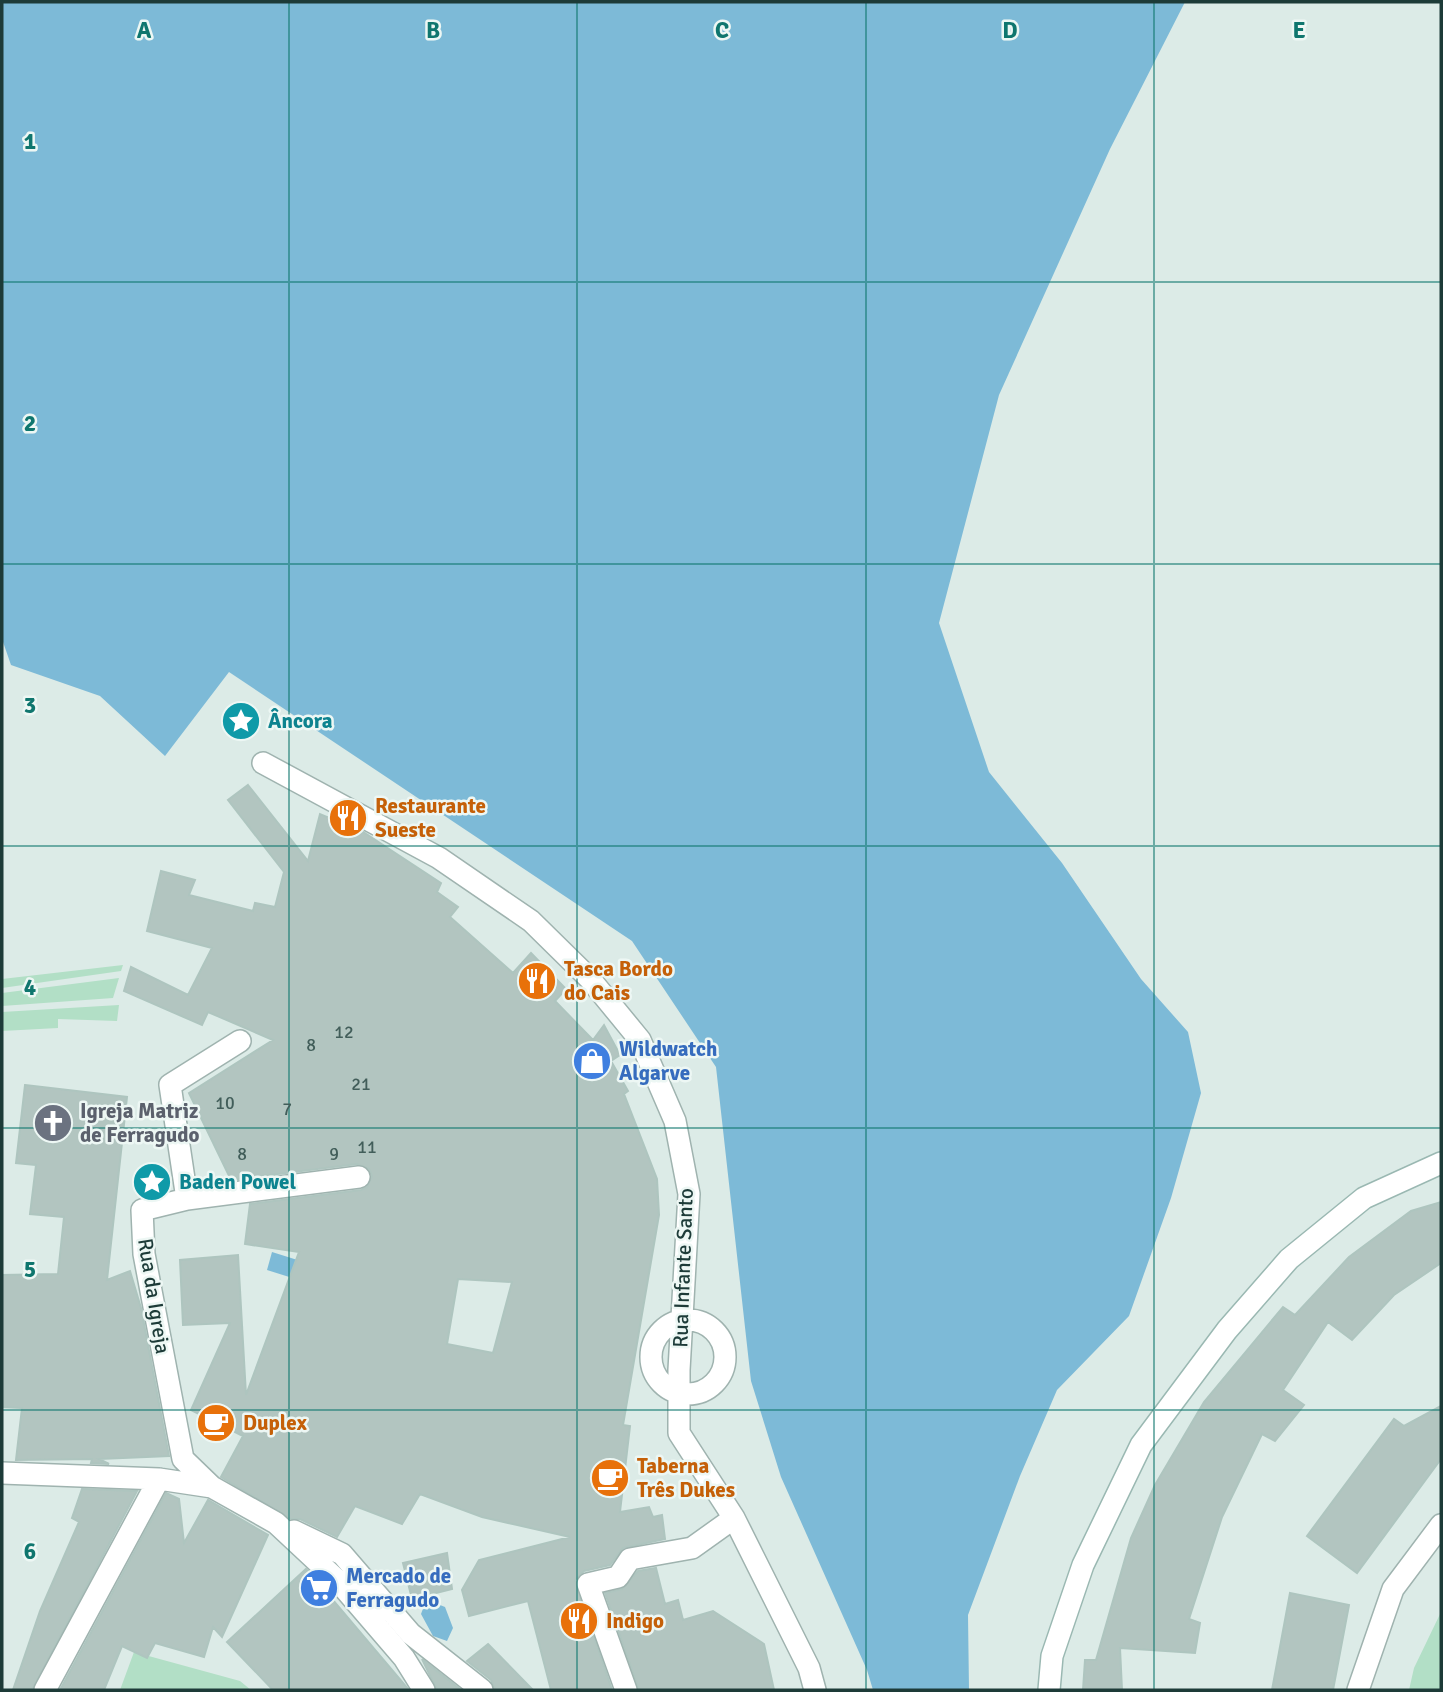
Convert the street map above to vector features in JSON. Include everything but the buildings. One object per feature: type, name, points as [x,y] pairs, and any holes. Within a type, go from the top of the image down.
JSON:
[{"type":"street","name":"Rua Infante Santo","points":[[263,762],[439,858],[531,921],[590,979],[640,1040],[675,1121],[689,1194],[681,1321],[679,1433],[734,1518],[809,1668],[815,1690]]},
{"type":"street","points":[[240,1041],[170,1085],[187,1199],[359,1177]]},
{"type":"street","points":[[1049,1690],[1052,1656],[1083,1565],[1141,1445],[1227,1330],[1289,1259],[1364,1198],[1441,1164]]},
{"type":"street","name":"Rua da Igreja","points":[[187,1199],[142,1210],[144,1254],[183,1459],[212,1487]]},
{"type":"street","points":[[678,1393],[706,1389],[715,1382],[725,1362],[721,1339],[714,1330],[693,1320],[681,1321]]},
{"type":"street","points":[[2,1473],[159,1479],[212,1487],[342,1554],[411,1634],[482,1690]]},
{"type":"street","points":[[45,1690],[159,1479]]},
{"type":"street","points":[[625,1690],[588,1584],[618,1577],[630,1559],[692,1548],[734,1518]]},
{"type":"street","points":[[276,1522],[337,1580],[404,1658],[424,1690]]},
{"type":"street","points":[[1358,1690],[1392,1589],[1441,1525]]},
{"type":"green space","points":[[123,965],[121,971],[2,988],[2,979]]},
{"type":"green space","points":[[119,978],[113,998],[2,1006],[2,993]]},
{"type":"green space","points":[[119,1005],[117,1021],[58,1019],[58,1028],[2,1031],[2,1012]]},
{"type":"green space","points":[[1441,1612],[1441,1690],[1409,1690],[1414,1668]]},
{"type":"green space","points":[[134,1652],[240,1681],[251,1690],[120,1690]]},
{"type":"water","points":[[2,2],[1185,2],[1110,149],[999,395],[939,623],[989,772],[1062,863],[1141,979],[1188,1032],[1201,1093],[1171,1198],[1129,1316],[1057,1390],[1020,1476],[968,1615],[969,1690],[873,1690],[867,1670],[781,1477],[751,1381],[716,1067],[632,941],[229,672],[165,756],[100,696],[11,665],[2,639]]},
{"type":"water","points":[[272,1252],[307,1263],[302,1281],[267,1270]]},
{"type":"water","points":[[435,1603],[445,1607],[453,1628],[447,1641],[433,1636],[421,1614],[424,1606]]},
{"type":"place","name":"Âncora","points":[[241,721]]},
{"type":"place","name":"Restaurante Sueste","points":[[348,818]]},
{"type":"place","name":"Tasca Bordo do Cais","points":[[537,981]]},
{"type":"place","name":"Wildwatch Algarve","points":[[592,1061]]},
{"type":"place","name":"Igreja Matriz de Ferragudo","points":[[53,1123]]},
{"type":"place","name":"Baden Powel","points":[[152,1182]]},
{"type":"place","name":"Duplex","points":[[216,1423]]},
{"type":"place","name":"Taberna Três Dukes","points":[[610,1478]]},
{"type":"place","name":"Mercado de Ferragudo","points":[[319,1588]]},
{"type":"place","name":"Indigo","points":[[579,1621]]}]
